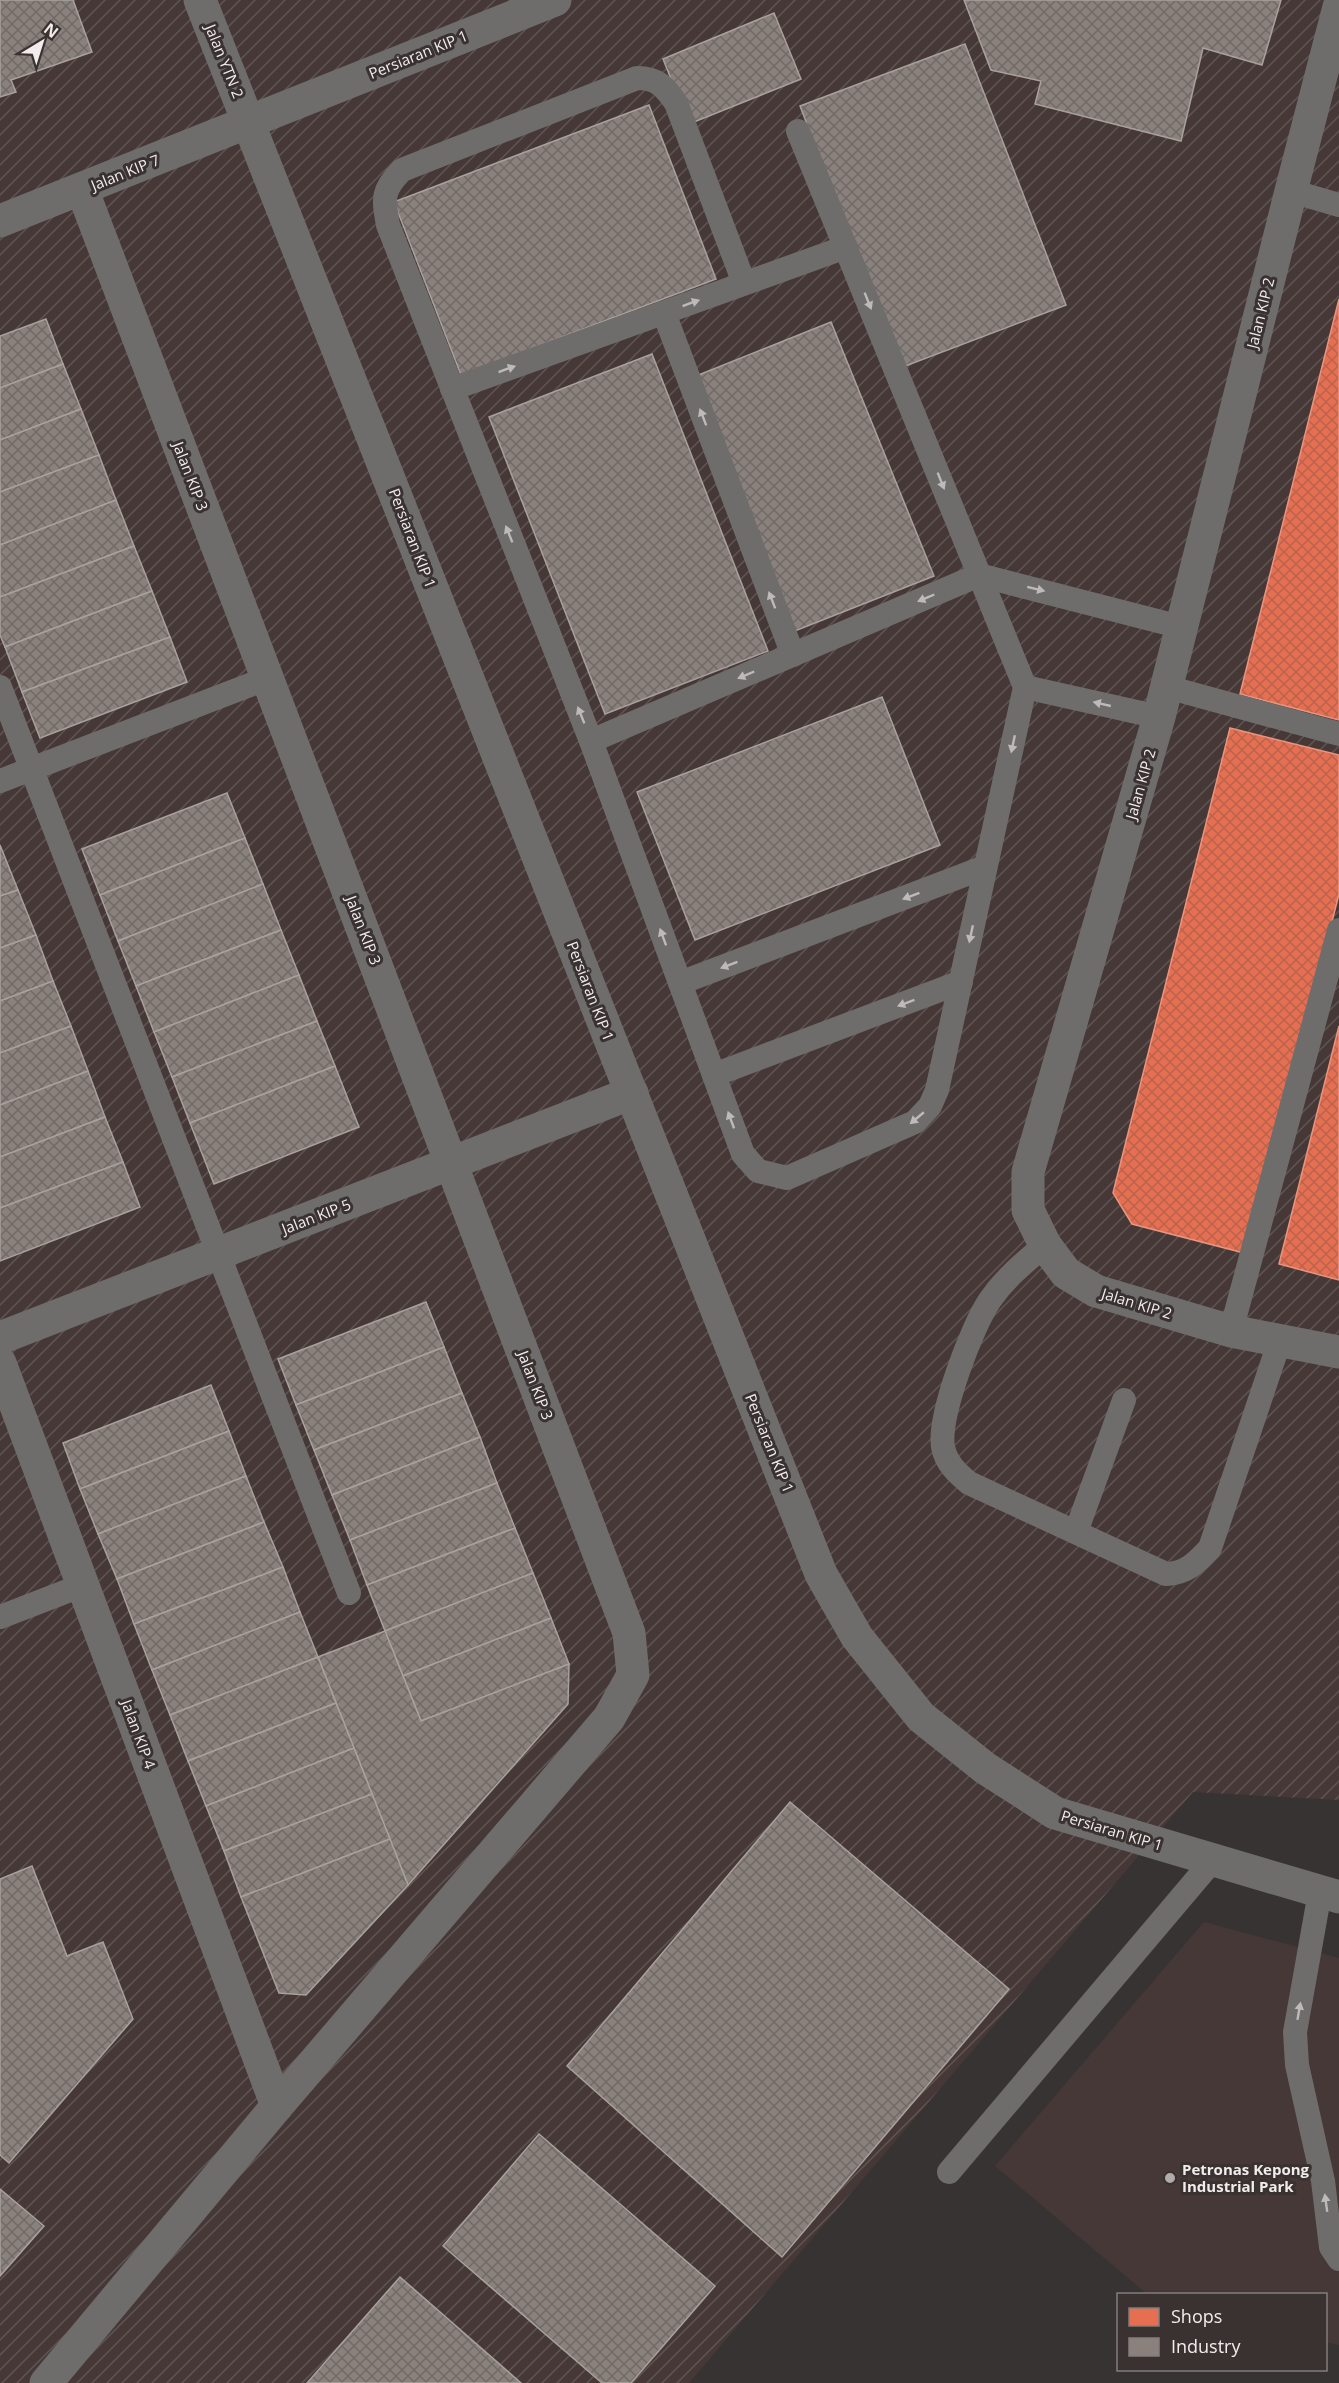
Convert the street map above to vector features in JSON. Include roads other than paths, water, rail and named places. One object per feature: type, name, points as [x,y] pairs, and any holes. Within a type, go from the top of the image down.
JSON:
[{"type":"street","name":"Jalan YTN 2","points":[[200,0],[249,122]]},
{"type":"street","name":"Persiaran KIP 1","points":[[555,0],[249,122],[821,1574],[857,1637],[921,1717],[985,1767],[1055,1813],[1330,1894]]},
{"type":"street","name":"Jalan KIP 2","points":[[1339,7],[1163,702],[1028,1172],[1028,1210],[1045,1245],[1066,1273],[1096,1291],[1231,1331],[1339,1352]]},
{"type":"street","name":"Jalan KIP 7","points":[[0,221],[249,122]]},
{"type":"street","name":"Jalan KIP 3","points":[[82,189],[629,1633],[633,1675],[609,1718],[277,2106]]},
{"type":"street","name":"Jalan KIP 5","points":[[0,1338],[632,1093]]},
{"type":"street","name":"Jalan KIP 4","points":[[0,1363],[277,2106]]},
{"type":"street","points":[[46,2383],[277,2106]]},
{"type":"lane","points":[[744,283],[676,103],[663,84],[650,78],[637,78],[402,171],[389,184],[384,201],[388,225],[591,741],[743,1154],[758,1171],[787,1178],[915,1122],[930,1106],[937,1090],[1025,687],[798,131]]},
{"type":"lane","points":[[1291,191],[1339,205]]},
{"type":"lane","points":[[452,389],[846,247]]},
{"type":"lane","points":[[664,312],[792,655]]},
{"type":"lane","points":[[591,741],[980,575],[1181,627]]},
{"type":"lane","points":[[0,781],[268,678]]},
{"type":"lane","points":[[0,687],[349,1593]]},
{"type":"lane","points":[[1025,687],[1163,702],[1339,734]]},
{"type":"lane","points":[[680,983],[985,867]]},
{"type":"lane","points":[[1231,1331],[1339,930]]},
{"type":"lane","points":[[714,1075],[961,982]]},
{"type":"lane","points":[[1045,1245],[1011,1274],[989,1300],[967,1342],[943,1429],[943,1448],[951,1467],[969,1483],[1166,1574],[1180,1574],[1195,1565],[1210,1548],[1280,1340]]},
{"type":"lane","points":[[1076,1533],[1124,1400]]},
{"type":"lane","points":[[0,1617],[83,1585]]},
{"type":"lane","points":[[949,2172],[1213,1860]]},
{"type":"lane","points":[[1330,1894],[1295,2032],[1298,2066],[1323,2181],[1331,2247],[1339,2259]]},
{"type":"place","name":"Petronas Kepong Industrial Park","points":[[1170,2178]]}]
